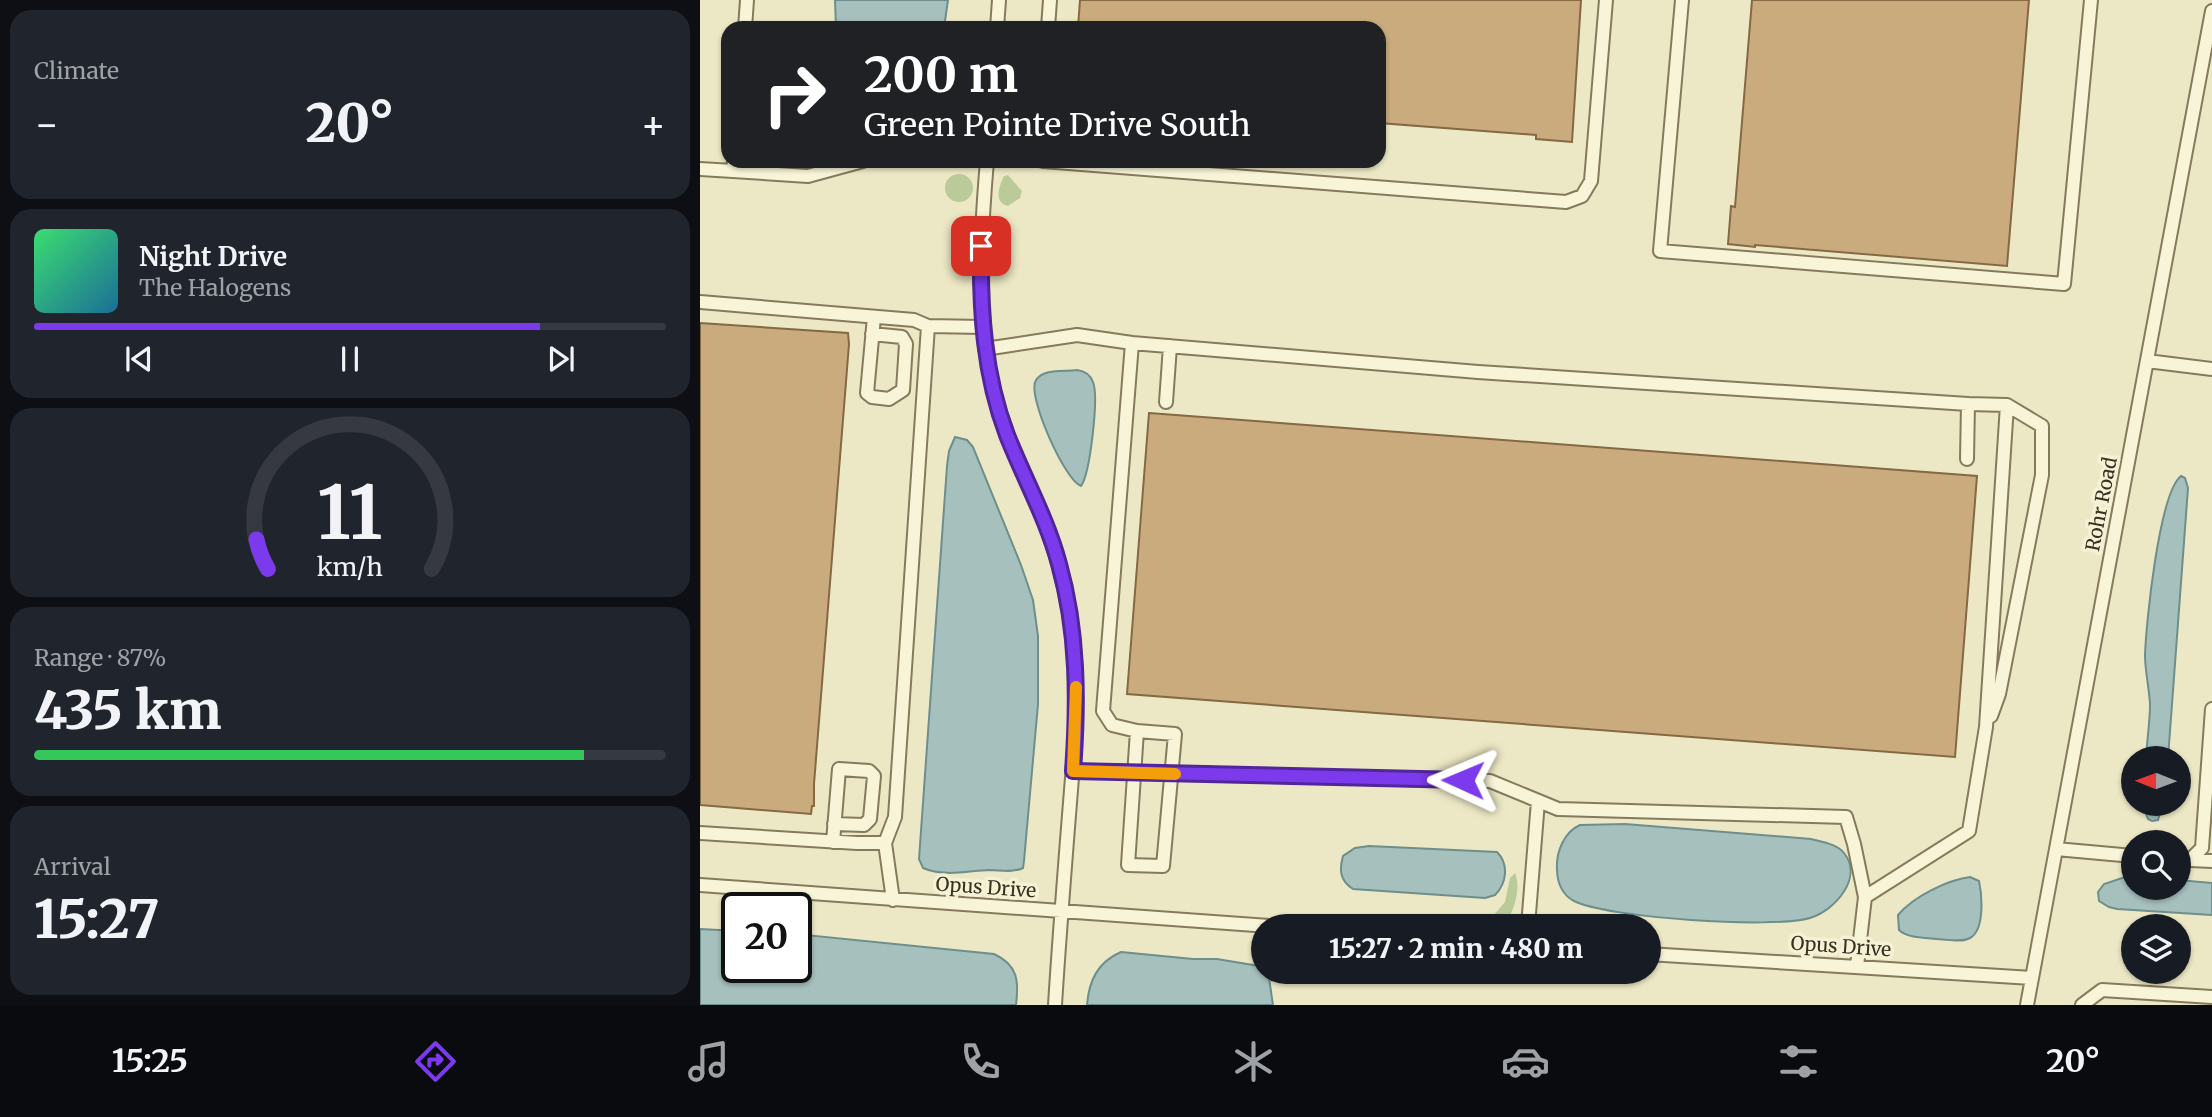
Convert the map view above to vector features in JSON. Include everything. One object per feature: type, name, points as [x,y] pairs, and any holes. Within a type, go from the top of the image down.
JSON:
[{"type":"street","points":[[745,21],[747,0]]},
{"type":"street","points":[[998,21],[999,0]]},
{"type":"street","points":[[1048,21],[1050,0]]},
{"type":"street","points":[[1132,168],[1566,202],[1582,196],[1591,181],[1606,0]]},
{"type":"street","points":[[1682,0],[1660,251],[2064,284],[2091,0]]},
{"type":"street","name":"Rohr Road","points":[[2026,1005],[2212,11]]},
{"type":"street","points":[[700,169],[721,167]]},
{"type":"street","points":[[749,168],[808,176],[837,168]]},
{"type":"street","points":[[986,168],[981,246],[985,349],[1006,433],[1045,523],[1059,564],[1075,657],[1073,771],[1055,1005]]},
{"type":"street","points":[[700,303],[914,320],[928,326],[983,327]]},
{"type":"street","points":[[872,334],[902,337],[906,344],[903,390],[889,399],[872,397],[867,393],[872,334],[874,317]]},
{"type":"street","points":[[893,900],[885,843],[895,817],[928,326]]},
{"type":"street","points":[[985,349],[1077,335],[1132,343],[1478,372],[2007,405],[2042,426],[2042,475],[1999,694],[1986,727]]},
{"type":"street","points":[[1132,343],[1103,711],[1112,725],[1138,731],[1175,734],[1163,866],[1128,865],[1138,731]]},
{"type":"street","points":[[1166,402],[1170,346]]},
{"type":"street","points":[[2147,361],[2212,369]]},
{"type":"street","points":[[1967,459],[1968,404]]},
{"type":"street","points":[[1865,897],[1969,831],[1986,727],[2007,405]]},
{"type":"street","points":[[2191,855],[2202,848],[2208,818],[2212,709]]},
{"type":"street","points":[[833,842],[834,824],[839,769],[869,771],[874,776],[870,819],[863,825],[834,824]]},
{"type":"street","points":[[1073,771],[1490,781],[1558,809],[1846,817],[1865,897],[1857,966]]},
{"type":"street","points":[[1529,914],[1538,801]]},
{"type":"street","points":[[700,833],[885,843]]},
{"type":"street","points":[[2056,849],[2121,855]]},
{"type":"street","points":[[2191,860],[2212,861]]},
{"type":"street","name":"Opus Drive","points":[[700,885],[1251,925]]},
{"type":"street","name":"Opus Drive","points":[[1661,955],[2032,978]]},
{"type":"street","points":[[2081,1005],[2102,990],[2212,997]]},
{"type":"green space","points":[[959,174],[969,178],[973,188],[969,198],[959,202],[949,198],[945,188],[949,178]]},
{"type":"green space","points":[[1008,175],[1022,191],[1020,198],[1008,206],[1000,201],[998,194],[1004,176]]},
{"type":"green space","points":[[1515,873],[1517,891],[1512,910],[1510,914],[1495,914],[1505,902],[1510,878]]},
{"type":"water","points":[[835,0],[948,0],[945,21],[836,21]]},
{"type":"water","points":[[1077,370],[1089,375],[1095,390],[1090,452],[1081,486],[1074,481],[1057,454],[1042,418],[1034,388],[1036,380],[1044,374]]},
{"type":"water","points":[[955,437],[967,440],[973,447],[1021,565],[1033,600],[1038,636],[1038,704],[1024,861],[1023,868],[1015,870],[939,872],[923,868],[919,859],[947,466]]},
{"type":"water","points":[[2181,476],[2185,478],[2188,488],[2169,746],[2147,746],[2150,704],[2145,655],[2148,616],[2160,532],[2173,487]]},
{"type":"water","points":[[2147,816],[2159,816],[2158,820],[2148,819]]},
{"type":"water","points":[[1625,824],[1811,839],[1837,847],[1844,853],[1850,873],[1844,892],[1837,901],[1810,918],[1728,922],[1620,912],[1574,901],[1561,888],[1557,874],[1558,856],[1565,838],[1580,825]]},
{"type":"water","points":[[1369,846],[1497,852],[1505,868],[1504,879],[1495,895],[1485,898],[1353,889],[1342,875],[1343,856],[1355,848]]},
{"type":"water","points":[[1970,877],[1979,881],[1981,903],[1978,928],[1970,938],[1958,941],[1922,938],[1899,930],[1898,915],[1912,902],[1941,886]]},
{"type":"water","points":[[2121,878],[2121,900],[2191,900],[2191,881],[2212,883],[2212,915],[2109,907],[2099,901],[2098,892],[2104,884]]},
{"type":"water","points":[[700,929],[721,930],[721,983],[812,983],[812,936],[994,954],[1008,963],[1017,981],[1016,1005],[700,1005]]},
{"type":"water","points":[[1121,952],[1217,959],[1251,965],[1251,984],[1270,984],[1273,1005],[1087,1005],[1096,973]]},
{"type":"building","points":[[1080,0],[1581,0],[1572,142],[1536,139],[1536,135],[1386,124],[1386,21],[1078,21]]},
{"type":"building","points":[[1752,0],[2029,0],[2007,266],[1728,244],[1731,206],[1735,207]]},
{"type":"building","points":[[700,323],[848,333],[814,806],[811,814],[700,805]]},
{"type":"building","points":[[1149,413],[1977,476],[1955,757],[1127,694]]},
{"type":"slow traffic","points":[[1076,687],[1073,771],[1175,774]]},
{"type":"route","points":[[981,246],[983,327],[994,390],[1006,433],[1045,523],[1059,564],[1072,627],[1076,688],[1073,771],[1463,780]]}]
